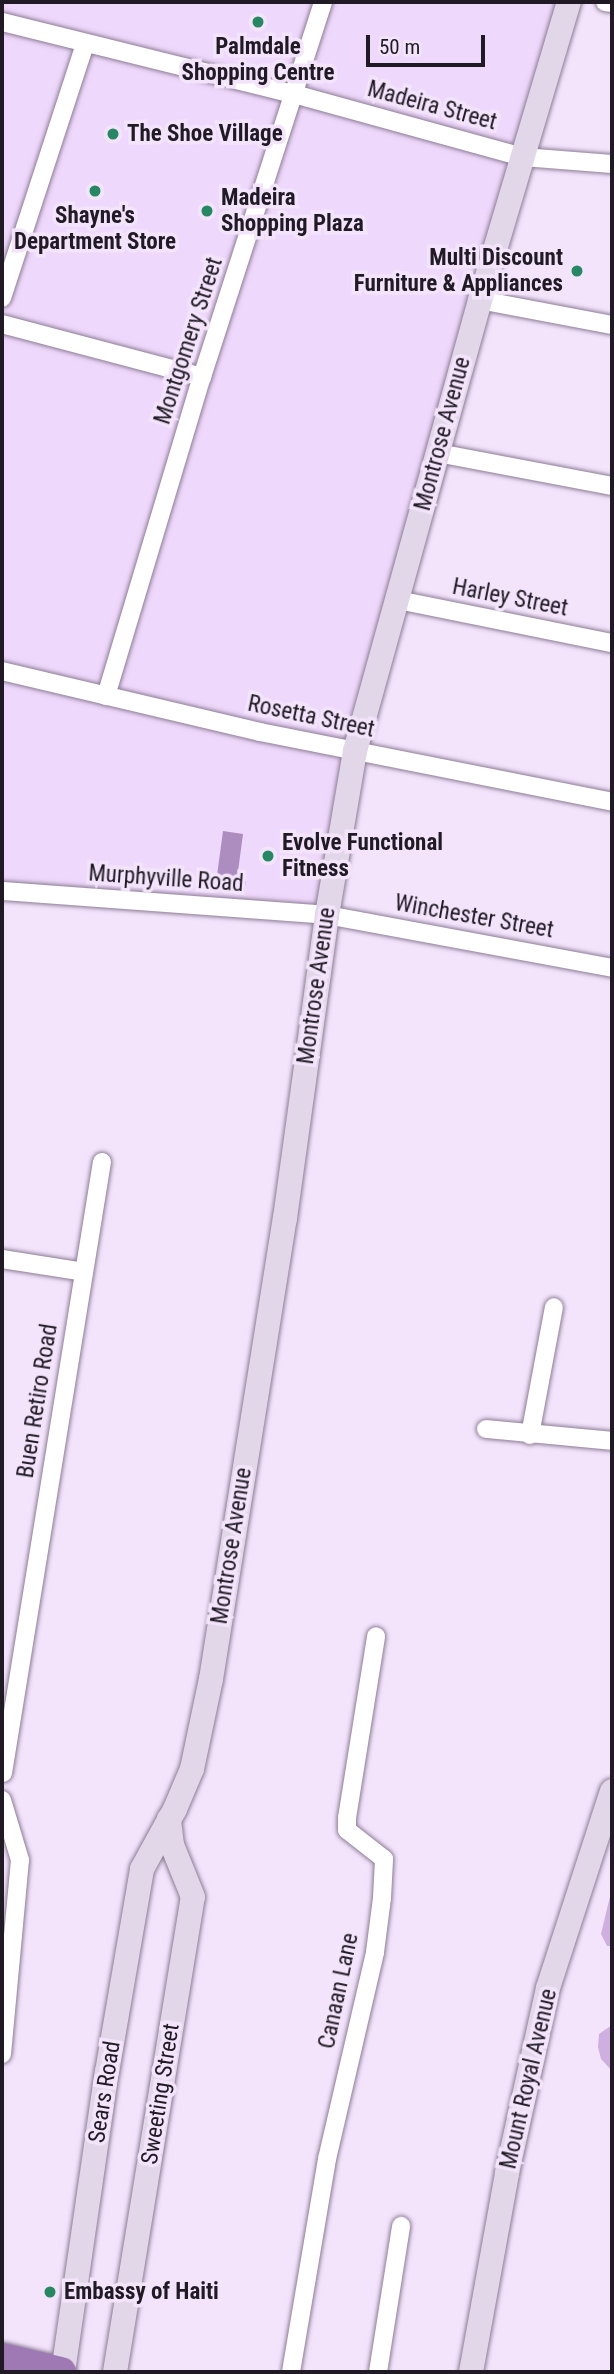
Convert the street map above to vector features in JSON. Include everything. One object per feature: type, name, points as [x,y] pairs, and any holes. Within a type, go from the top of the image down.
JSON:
[{"type":"highway","points":[[2,2358],[62,2372]]},
{"type":"street","name":"Montgomery Street","points":[[106,696],[202,377],[323,2]]},
{"type":"street","name":"Montrose Avenue","points":[[169,1819],[192,1769],[211,1679],[285,1218],[327,915],[355,751],[480,300],[569,2]]},
{"type":"street","points":[[605,2],[612,3]]},
{"type":"street","name":"Madeira Street","points":[[2,22],[294,94],[523,157],[612,164]]},
{"type":"street","points":[[2,298],[85,44]]},
{"type":"street","points":[[480,300],[612,325]]},
{"type":"street","points":[[2,324],[202,377]]},
{"type":"street","points":[[438,453],[612,486]]},
{"type":"street","name":"Harley Street","points":[[398,600],[612,643]]},
{"type":"street","name":"Rosetta Street","points":[[2,671],[355,751],[612,802]]},
{"type":"street","name":"Murphyville Road","points":[[2,891],[327,915]]},
{"type":"street","name":"Winchester Street","points":[[327,915],[612,968]]},
{"type":"street","name":"Buen Retiro Road","points":[[2,1777],[102,1162]]},
{"type":"street","points":[[2,1259],[84,1272]]},
{"type":"street","points":[[530,1435],[554,1307]]},
{"type":"street","points":[[486,1429],[612,1441]]},
{"type":"street","name":"Canaan Lane","points":[[291,2372],[327,2159],[375,1952],[382,1898],[384,1859],[347,1830],[376,1636]]},
{"type":"street","name":"Mount Royal Avenue","points":[[471,2372],[507,2173],[548,1988],[612,1791]]},
{"type":"street","points":[[2,1800],[20,1860],[2,2054]]},
{"type":"street","name":"Sears Road","points":[[62,2372],[107,2072],[142,1869],[169,1819]]},
{"type":"street","name":"Sweeting Street","points":[[115,2372],[193,1897],[191,1884],[172,1845],[169,1819]]},
{"type":"street","points":[[378,2372],[401,2226]]},
{"type":"shaded area","points":[[2,2],[557,2],[343,743],[318,908],[2,885]]},
{"type":"shaded area","points":[[223,831],[243,834],[237,879],[246,881],[244,894],[215,890]]},
{"type":"shaded area","points":[[612,1888],[612,1946],[607,1946],[601,1934]]},
{"type":"shaded area","points":[[612,2025],[612,2071],[601,2059],[598,2047],[599,2034]]},
{"type":"place","name":"Palmdale Shopping Centre","points":[[258,22]]},
{"type":"place","name":"The Shoe Village","points":[[113,134]]},
{"type":"place","name":"Shayne's Department Store","points":[[95,191]]},
{"type":"place","name":"Madeira Shopping Plaza","points":[[207,211]]},
{"type":"place","name":"Multi Discount Furniture & Appliances","points":[[577,271]]},
{"type":"place","name":"Evolve Functional Fitness","points":[[268,856]]},
{"type":"place","name":"Embassy of Haiti","points":[[50,2292]]}]
